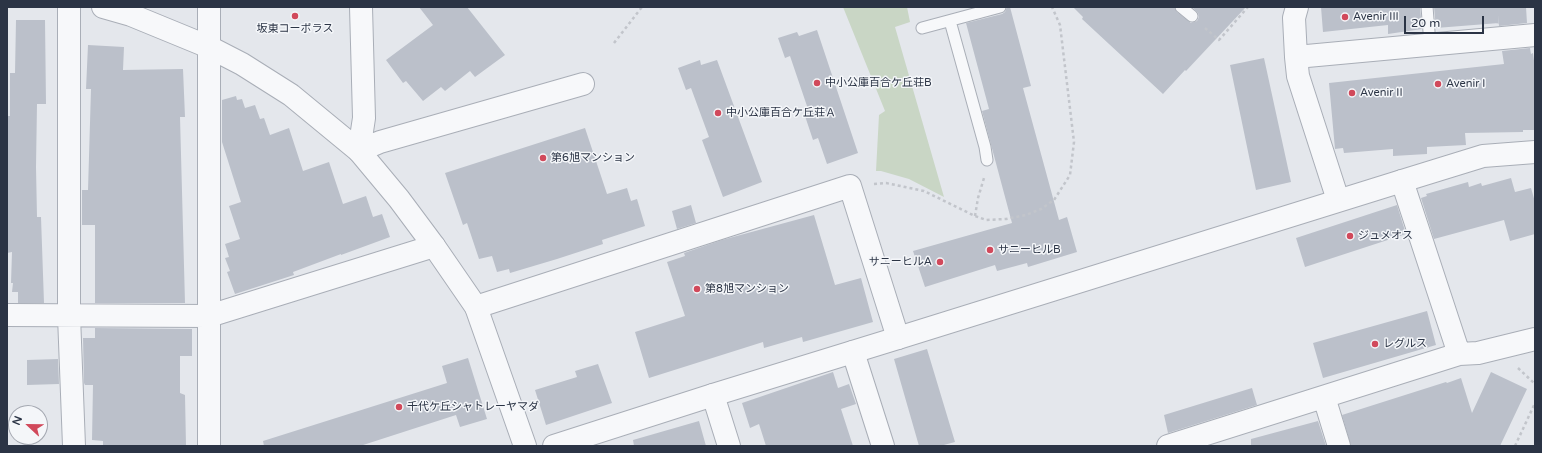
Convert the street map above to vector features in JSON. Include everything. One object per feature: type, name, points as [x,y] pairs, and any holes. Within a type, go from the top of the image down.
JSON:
[{"type":"street","points":[[69,7],[69,316],[74,446]]},
{"type":"street","points":[[103,7],[131,15],[209,46],[242,64],[291,95],[359,151],[399,199],[434,246],[476,307],[526,446]]},
{"type":"street","points":[[209,7],[209,446]]},
{"type":"street","points":[[359,151],[364,118],[362,7]]},
{"type":"street","points":[[1297,7],[1294,18],[1298,76],[1338,200]]},
{"type":"street","points":[[1296,57],[1535,35]]},
{"type":"street","points":[[359,151],[380,142],[583,84]]},
{"type":"street","points":[[554,446],[713,395],[1483,156],[1535,152]]},
{"type":"street","points":[[1402,181],[1459,354]]},
{"type":"street","points":[[476,307],[850,186],[898,338]]},
{"type":"street","points":[[7,315],[209,316],[434,246]]},
{"type":"street","points":[[1168,446],[1459,354],[1478,353],[1535,339]]},
{"type":"street","points":[[853,352],[883,446]]},
{"type":"street","points":[[713,395],[730,446]]},
{"type":"street","points":[[1324,397],[1339,446]]},
{"type":"lane","points":[[922,28],[1000,7]]},
{"type":"lane","points":[[1181,7],[1192,16]]},
{"type":"lane","points":[[1428,7],[1430,44]]},
{"type":"lane","points":[[950,21],[985,147],[987,160]]},
{"type":"path","points":[[614,43],[642,7]]},
{"type":"path","points":[[1219,40],[1248,7]]},
{"type":"path","points":[[975,216],[987,160]]},
{"type":"path","points":[[1515,446],[1535,403]]},
{"type":"green space","points":[[843,7],[907,7],[910,22],[895,27],[944,197],[909,179],[876,171],[879,115],[885,111]]},
{"type":"building","points":[[419,7],[467,7],[505,55],[475,77],[470,71],[445,91],[441,87],[423,101],[406,81],[403,83],[386,60],[433,25]]},
{"type":"building","points":[[1007,7],[1010,7],[1031,86],[1023,88],[1059,220],[1067,217],[1077,252],[1028,267],[1027,263],[997,271],[995,265],[925,287],[913,251],[1012,223],[982,111],[989,109],[966,23],[1002,14],[1005,12]]},
{"type":"building","points":[[1073,7],[1174,7],[1177,12],[1191,23],[1197,21],[1199,17],[1198,13],[1192,7],[1246,7],[1163,94],[1082,19],[1083,17]]},
{"type":"building","points":[[1321,7],[1420,7],[1422,29],[1388,34],[1388,25],[1323,32]]},
{"type":"building","points":[[1434,7],[1526,7],[1527,23],[1499,26],[1499,23],[1436,28]]},
{"type":"building","points":[[16,20],[45,20],[46,104],[37,104],[36,167],[37,217],[41,217],[44,303],[18,303],[18,292],[12,292],[12,252],[7,253],[7,116],[10,116],[10,73],[15,73]]},
{"type":"building","name":"中小公庫百合ケ丘荘B","points":[[817,30],[858,153],[827,164],[818,138],[813,140],[803,110],[808,109],[790,56],[785,58],[778,38],[797,32],[799,36]]},
{"type":"building","points":[[88,45],[124,47],[123,70],[183,69],[185,117],[180,117],[185,303],[95,303],[95,225],[82,225],[82,190],[88,190],[91,89],[86,89]]},
{"type":"building","points":[[1530,48],[1531,54],[1533,53],[1535,68],[1535,130],[1523,130],[1523,132],[1465,133],[1466,145],[1427,147],[1427,154],[1393,156],[1393,149],[1344,153],[1343,148],[1335,149],[1329,83],[1504,64],[1502,51]]},
{"type":"building","points":[[1264,58],[1291,182],[1256,190],[1230,65]]},
{"type":"building","name":"中小公庫百合ケ丘荘Ａ","points":[[700,60],[701,65],[717,60],[762,182],[723,197],[702,140],[709,137],[691,88],[686,90],[678,68]]},
{"type":"building","points":[[236,96],[237,100],[242,99],[245,108],[255,105],[260,119],[264,118],[270,135],[289,128],[303,171],[329,162],[343,204],[366,196],[373,217],[382,214],[390,237],[293,272],[294,275],[235,294],[227,272],[230,271],[225,258],[229,257],[225,244],[240,239],[229,206],[241,202],[222,142],[222,100]]},
{"type":"building","points":[[585,128],[607,194],[627,188],[631,201],[637,199],[645,226],[602,240],[603,244],[557,259],[510,273],[509,269],[497,272],[492,256],[479,259],[467,223],[463,225],[445,173]]},
{"type":"building","points":[[1511,178],[1515,192],[1531,188],[1535,202],[1535,234],[1510,241],[1504,220],[1434,239],[1421,198],[1427,196],[1426,194],[1468,182],[1469,187],[1481,183],[1482,186]]},
{"type":"building","points":[[691,205],[696,223],[677,229],[672,211]]},
{"type":"building","name":"ジュメオス","points":[[1397,205],[1406,234],[1305,267],[1296,238]]},
{"type":"building","points":[[814,215],[835,285],[861,278],[873,322],[803,342],[802,337],[764,348],[763,342],[649,378],[635,332],[685,316],[667,262],[685,256],[684,253],[722,240]]},
{"type":"building","name":"レグルス","points":[[1427,311],[1436,345],[1323,378],[1313,343]]},
{"type":"building","points":[[95,328],[192,329],[192,356],[180,356],[180,393],[185,395],[186,446],[103,446],[103,441],[92,440],[93,385],[85,385],[84,383],[83,338],[95,338]]},
{"type":"building","points":[[927,349],[955,442],[940,446],[919,446],[894,359]]},
{"type":"building","name":"千代ケ丘シャトレーヤマダ","points":[[468,358],[487,419],[460,427],[456,415],[360,446],[264,446],[263,441],[447,383],[442,366]]},
{"type":"building","points":[[58,359],[59,384],[27,385],[27,360]]},
{"type":"building","points":[[598,364],[612,403],[546,425],[535,390],[577,377],[575,371]]},
{"type":"building","points":[[833,372],[838,388],[849,384],[856,404],[841,409],[853,446],[766,446],[759,424],[750,428],[742,403]]},
{"type":"building","points":[[1491,372],[1527,389],[1500,446],[1351,446],[1342,415],[1461,378],[1472,413]]},
{"type":"building","points":[[1252,388],[1257,405],[1168,433],[1164,415]]},
{"type":"building","points":[[699,421],[706,446],[634,446],[633,440]]},
{"type":"building","points":[[1318,421],[1326,446],[1251,446],[1251,439]]},
{"type":"place","name":"坂東コーポラス","points":[[295,16]]},
{"type":"place","name":"Avenir III","points":[[1345,17]]},
{"type":"place","name":"中小公庫百合ケ丘荘B","points":[[817,83]]},
{"type":"place","name":"Avenir I","points":[[1438,84]]},
{"type":"place","name":"Avenir II","points":[[1352,93]]},
{"type":"place","name":"中小公庫百合ケ丘荘Ａ","points":[[718,113]]},
{"type":"place","name":"第6旭マンション","points":[[543,158]]},
{"type":"place","name":"ジュメオス","points":[[1350,236]]},
{"type":"place","name":"サニーヒルB","points":[[990,250]]},
{"type":"place","name":"サニーヒルA","points":[[940,262]]},
{"type":"place","name":"第8旭マンション","points":[[697,289]]},
{"type":"place","name":"レグルス","points":[[1375,344]]},
{"type":"place","name":"千代ケ丘シャトレーヤマダ","points":[[399,407]]}]
